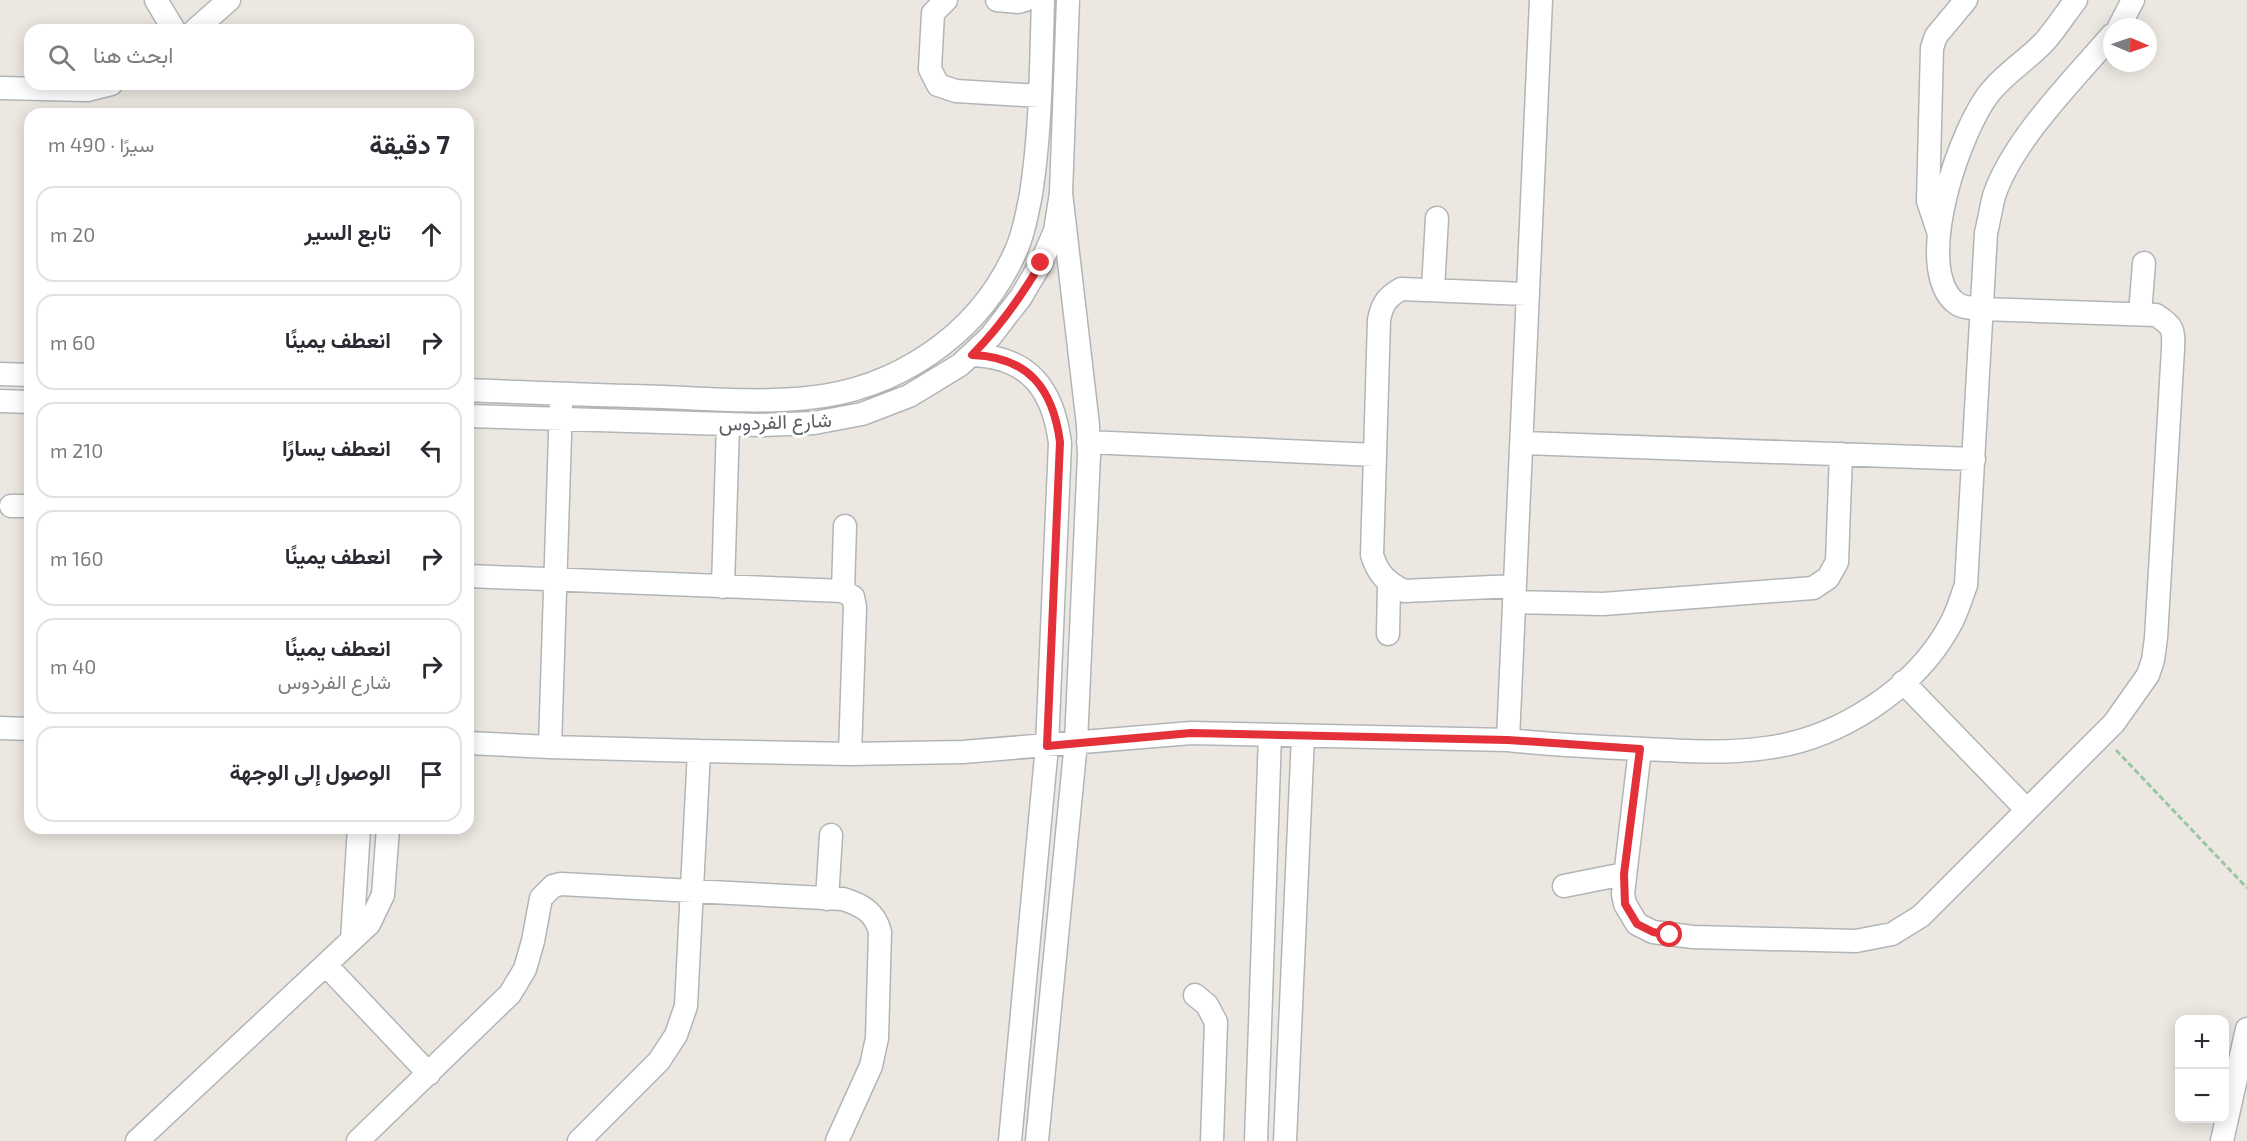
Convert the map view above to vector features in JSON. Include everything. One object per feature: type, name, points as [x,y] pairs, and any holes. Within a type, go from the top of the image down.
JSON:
[{"type":"street","points":[[156,0],[170,24]]},
{"type":"street","points":[[202,24],[229,0]]},
{"type":"street","points":[[946,0],[933,13],[930,69],[938,85],[956,91],[1040,96]]},
{"type":"street","points":[[997,0],[1018,2],[1025,0]]},
{"type":"street","name":"شارع الفردوس","points":[[474,390],[756,400],[809,398],[852,389],[896,374],[934,352],[972,318],[991,294],[1015,255],[1027,216],[1034,177],[1040,96],[1043,0]]},
{"type":"street","name":"شارع الفردوس","points":[[474,416],[728,424],[814,423],[862,414],[909,396],[960,365],[990,337],[1021,297],[1041,263],[1055,231],[1061,193],[1068,0]]},
{"type":"street","points":[[1508,740],[1541,0]]},
{"type":"street","points":[[1938,231],[1928,201],[1932,48],[1936,36],[1966,0]]},
{"type":"street","points":[[1640,749],[1624,874],[1625,904],[1637,924],[1653,932],[1693,937],[1856,941],[1880,937],[1905,928],[1921,916],[2114,723],[2148,675],[2156,638],[2174,333],[2169,323],[2156,315],[1982,309],[1957,304],[1944,290],[1939,267],[1938,231],[1951,173],[1970,122],[1991,90],[2046,40],[2076,0]]},
{"type":"street","points":[[2124,18],[2133,0]]},
{"type":"street","points":[[474,742],[550,747],[849,754],[963,752],[1191,733],[1508,740],[1718,752],[1767,748],[1812,737],[1858,718],[1892,694],[1928,657],[1950,627],[1966,585],[1986,233],[1995,195],[2016,151],[2057,97],[2103,45]]},
{"type":"street","points":[[0,88],[24,89]]},
{"type":"street","points":[[1037,1141],[1076,742],[1088,442],[1061,193]]},
{"type":"street","points":[[1433,289],[1437,218]]},
{"type":"street","points":[[2140,314],[2144,263]]},
{"type":"street","points":[[1528,294],[1401,289],[1389,296],[1382,307],[1379,320],[1372,555],[1377,572],[1389,584],[1404,591],[1514,594],[1603,604],[1813,588],[1828,578],[1837,562],[1841,454]]},
{"type":"street","points":[[972,355],[1000,358],[1025,371],[1046,394],[1053,408],[1058,422],[1060,442],[1047,746],[1010,1141]]},
{"type":"street","points":[[0,375],[24,375]]},
{"type":"street","points":[[550,747],[561,394]]},
{"type":"street","points":[[0,401],[24,402]]},
{"type":"street","points":[[723,587],[728,424]]},
{"type":"street","points":[[1088,442],[1375,455]]},
{"type":"street","points":[[1522,443],[1974,459]]},
{"type":"street","points":[[843,591],[845,526]]},
{"type":"street","points":[[474,576],[843,591],[853,597],[855,607],[849,754]]},
{"type":"street","points":[[1388,634],[1389,584]]},
{"type":"street","points":[[1903,682],[2026,809]]},
{"type":"street","points":[[0,728],[24,729]]},
{"type":"street","points":[[1256,1141],[1270,735]]},
{"type":"street","points":[[1285,1141],[1304,735]]},
{"type":"street","points":[[579,1141],[659,1062],[676,1035],[686,1006],[699,751]]},
{"type":"street","points":[[352,940],[359,834]]},
{"type":"street","points":[[137,1141],[369,924],[383,895],[388,834]]},
{"type":"street","points":[[827,899],[831,835]]},
{"type":"street","points":[[1564,885],[1624,874]]},
{"type":"street","points":[[358,1141],[510,994],[525,969],[541,898],[553,886],[561,884],[843,899],[862,905],[877,920],[880,932],[877,1038],[871,1066],[837,1141]]},
{"type":"street","points":[[326,965],[429,1074]]},
{"type":"street","points":[[1195,995],[1207,1005],[1216,1022],[1212,1141]]},
{"type":"street","points":[[2222,1141],[2247,1029]]},
{"type":"path","points":[[2102,734],[2247,888]]},
{"type":"route","points":[[1041,263],[1021,297],[990,337],[972,355],[1000,358],[1025,371],[1046,394],[1058,422],[1060,442],[1047,746],[1191,733],[1508,740],[1640,749],[1623,894],[1629,914],[1637,924],[1653,932],[1670,935]]}]
